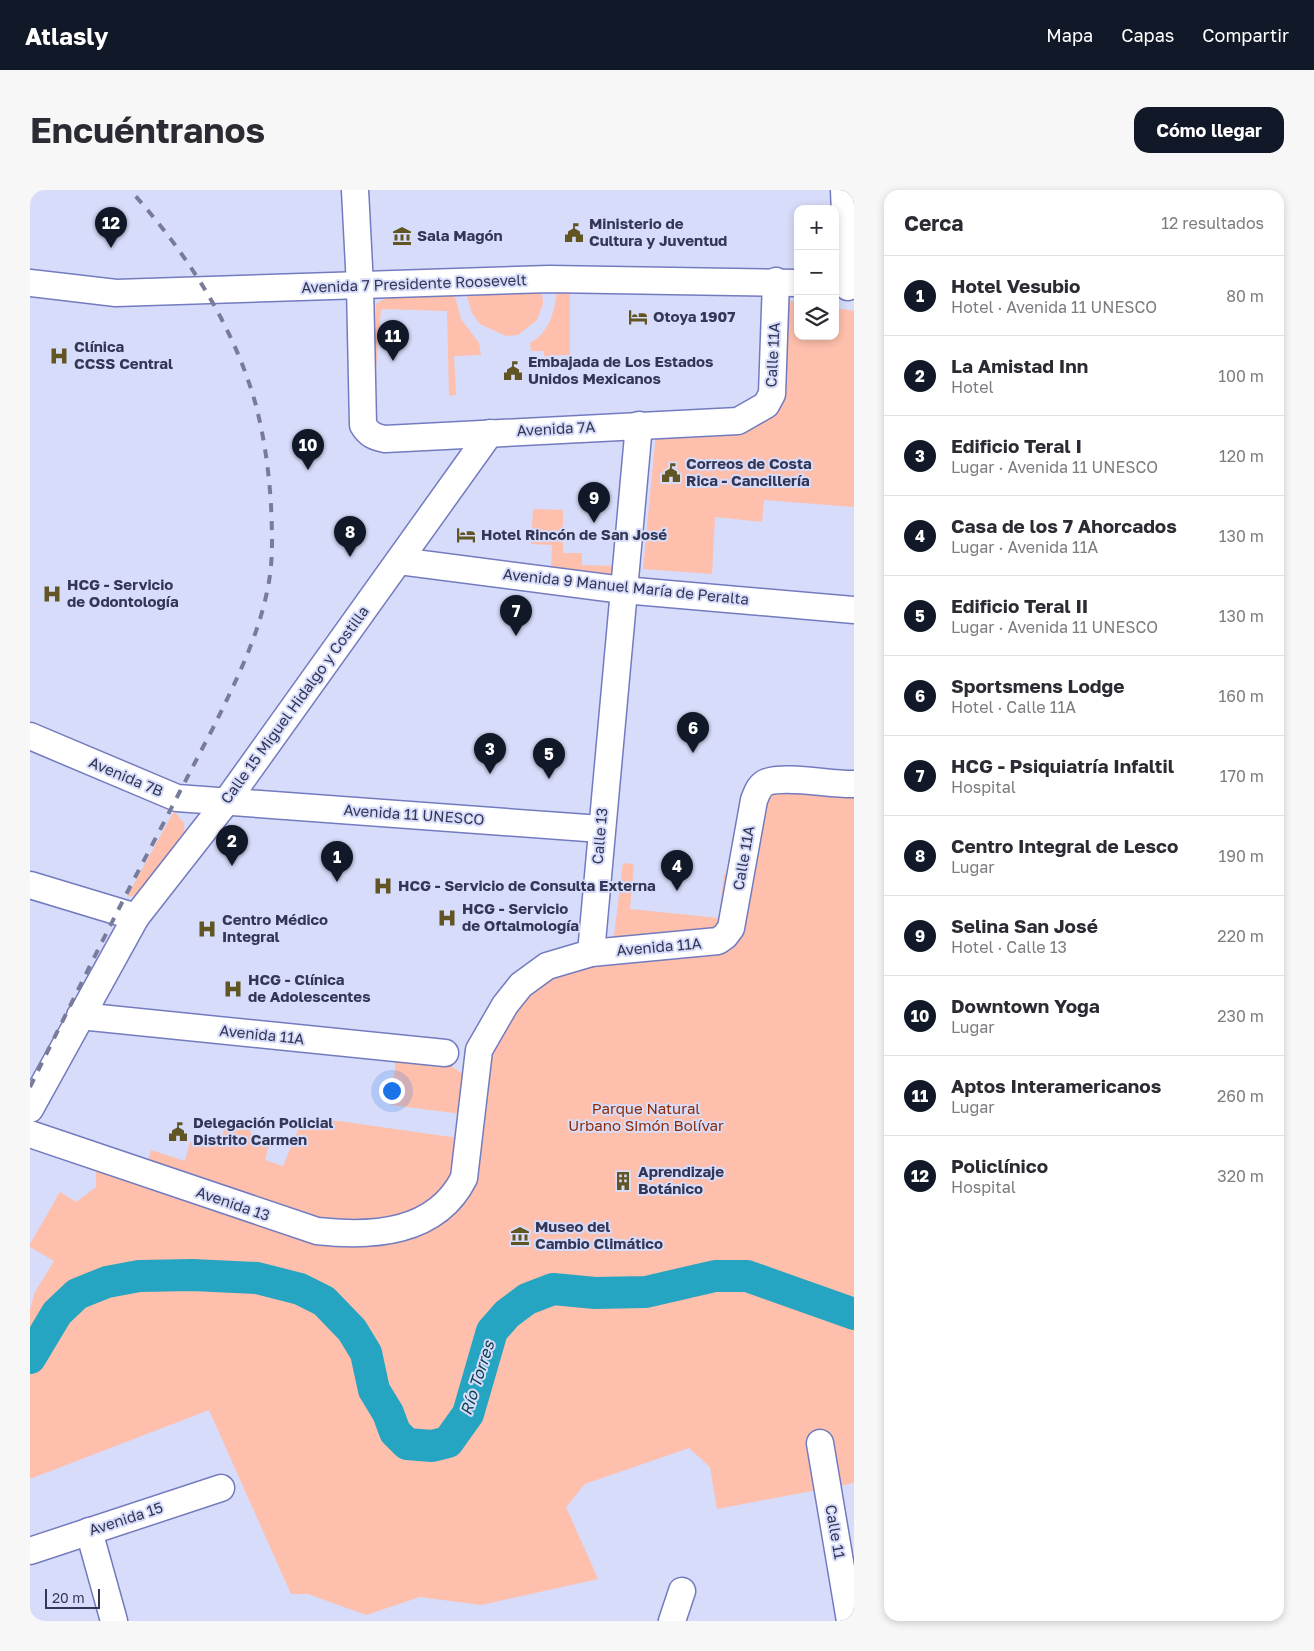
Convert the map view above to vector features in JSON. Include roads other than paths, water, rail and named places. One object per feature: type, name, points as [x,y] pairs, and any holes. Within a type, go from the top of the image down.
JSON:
[{"type":"street","points":[[355,190],[360,286]]},
{"type":"street","points":[[844,190],[846,287]]},
{"type":"street","name":"Avenida 7 Presidente Roosevelt","points":[[30,283],[116,293],[549,278],[787,282]]},
{"type":"street","name":"Calle 11A","points":[[746,418],[766,405],[772,394],[787,282]]},
{"type":"street","name":"Avenida 7A","points":[[360,286],[363,425],[367,432],[374,437],[385,439],[639,424],[723,422],[746,418]]},
{"type":"street","name":"Calle 13","points":[[590,953],[639,424]]},
{"type":"street","name":"Calle 15 Miguel Hidalgo y Costilla","points":[[30,1110],[136,917],[226,802],[490,433]]},
{"type":"street","name":"Avenida 9 Manuel María de Peralta","points":[[399,561],[623,590],[854,610]]},
{"type":"street","name":"Avenida 7B","points":[[30,736],[177,798],[226,802]]},
{"type":"street","name":"Calle 11A","points":[[726,936],[731,928],[754,800],[758,789],[767,782],[781,780],[854,784]]},
{"type":"street","name":"Avenida 11 UNESCO","points":[[226,802],[601,829]]},
{"type":"street","points":[[30,886],[136,917]]},
{"type":"street","name":"Avenida 11A","points":[[590,953],[718,941],[726,936]]},
{"type":"street","name":"Avenida 13","points":[[30,1134],[316,1231],[343,1234],[380,1232],[409,1227],[425,1220],[438,1210],[456,1192],[464,1178],[479,1050],[505,1005],[532,975],[547,966],[590,953]]},
{"type":"street","name":"Avenida 11A","points":[[80,1016],[445,1053]]},
{"type":"street","name":"Calle 11","points":[[820,1443],[843,1509],[850,1621]]},
{"type":"street","name":"Avenida 15","points":[[30,1551],[221,1488]]},
{"type":"street","points":[[89,1531],[114,1621]]},
{"type":"street","points":[[672,1621],[682,1591]]},
{"type":"waterway","name":"Río Torres","points":[[30,1358],[57,1313],[77,1294],[107,1282],[139,1276],[192,1275],[257,1278],[300,1289],[324,1301],[352,1330],[366,1353],[374,1390],[388,1413],[395,1432],[407,1444],[432,1446],[448,1442],[468,1414],[492,1331],[507,1314],[527,1299],[553,1289],[595,1293],[646,1292],[715,1276],[747,1276],[854,1314]]},
{"type":"railway","points":[[30,1087],[105,936],[213,728],[248,654],[261,615],[272,558],[271,505],[267,466],[258,415],[246,373],[234,344],[205,289],[169,237],[130,190]]},
{"type":"place","name":"Ministerio de Cultura y Juventud","points":[[574,233]]},
{"type":"place","name":"Sala Magón","points":[[402,236]]},
{"type":"place","name":"Policlínico","points":[[111,248]]},
{"type":"place","name":"Otoya 1907","points":[[638,317]]},
{"type":"place","name":"Clínica CCSS Central","points":[[59,356]]},
{"type":"place","name":"Aptos Interamericanos","points":[[393,361]]},
{"type":"place","name":"Embajada de Los Estados Unidos Mexicanos","points":[[513,371]]},
{"type":"place","name":"Downtown Yoga","points":[[308,470]]},
{"type":"place","name":"Correos de Costa Rica - Cancillería","points":[[671,473]]},
{"type":"place","name":"Selina San José","points":[[594,523]]},
{"type":"place","name":"Hotel Rincón de San José","points":[[466,535]]},
{"type":"place","name":"Centro Integral de Lesco","points":[[350,557]]},
{"type":"place","name":"HCG - Servicio de Odontología","points":[[52,594]]},
{"type":"place","name":"HCG - Psiquiatría Infaltil","points":[[516,636]]},
{"type":"place","name":"Sportsmens Lodge","points":[[693,753]]},
{"type":"place","name":"Edificio Teral I","points":[[490,774]]},
{"type":"place","name":"Edificio Teral II","points":[[549,779]]},
{"type":"place","name":"La Amistad Inn","points":[[232,866]]},
{"type":"place","name":"Hotel Vesubio","points":[[337,882]]},
{"type":"place","name":"HCG - Servicio de Consulta Externa","points":[[383,886]]},
{"type":"place","name":"Casa de los 7 Ahorcados","points":[[677,891]]},
{"type":"place","name":"HCG - Servicio de Oftalmología","points":[[447,918]]},
{"type":"place","name":"Centro Médico Integral","points":[[207,929]]},
{"type":"place","name":"HCG - Clínica de Adolescentes","points":[[233,989]]},
{"type":"place","name":"Delegación Policial Distrito Carmen","points":[[178,1132]]},
{"type":"place","name":"Aprendizaje Botánico","points":[[623,1181]]},
{"type":"place","name":"Museo del Cambio Climático","points":[[520,1236]]},
{"type":"park label","name":"Parque Natural Urbano Simón Bolívar","points":[[646,1118]]}]
